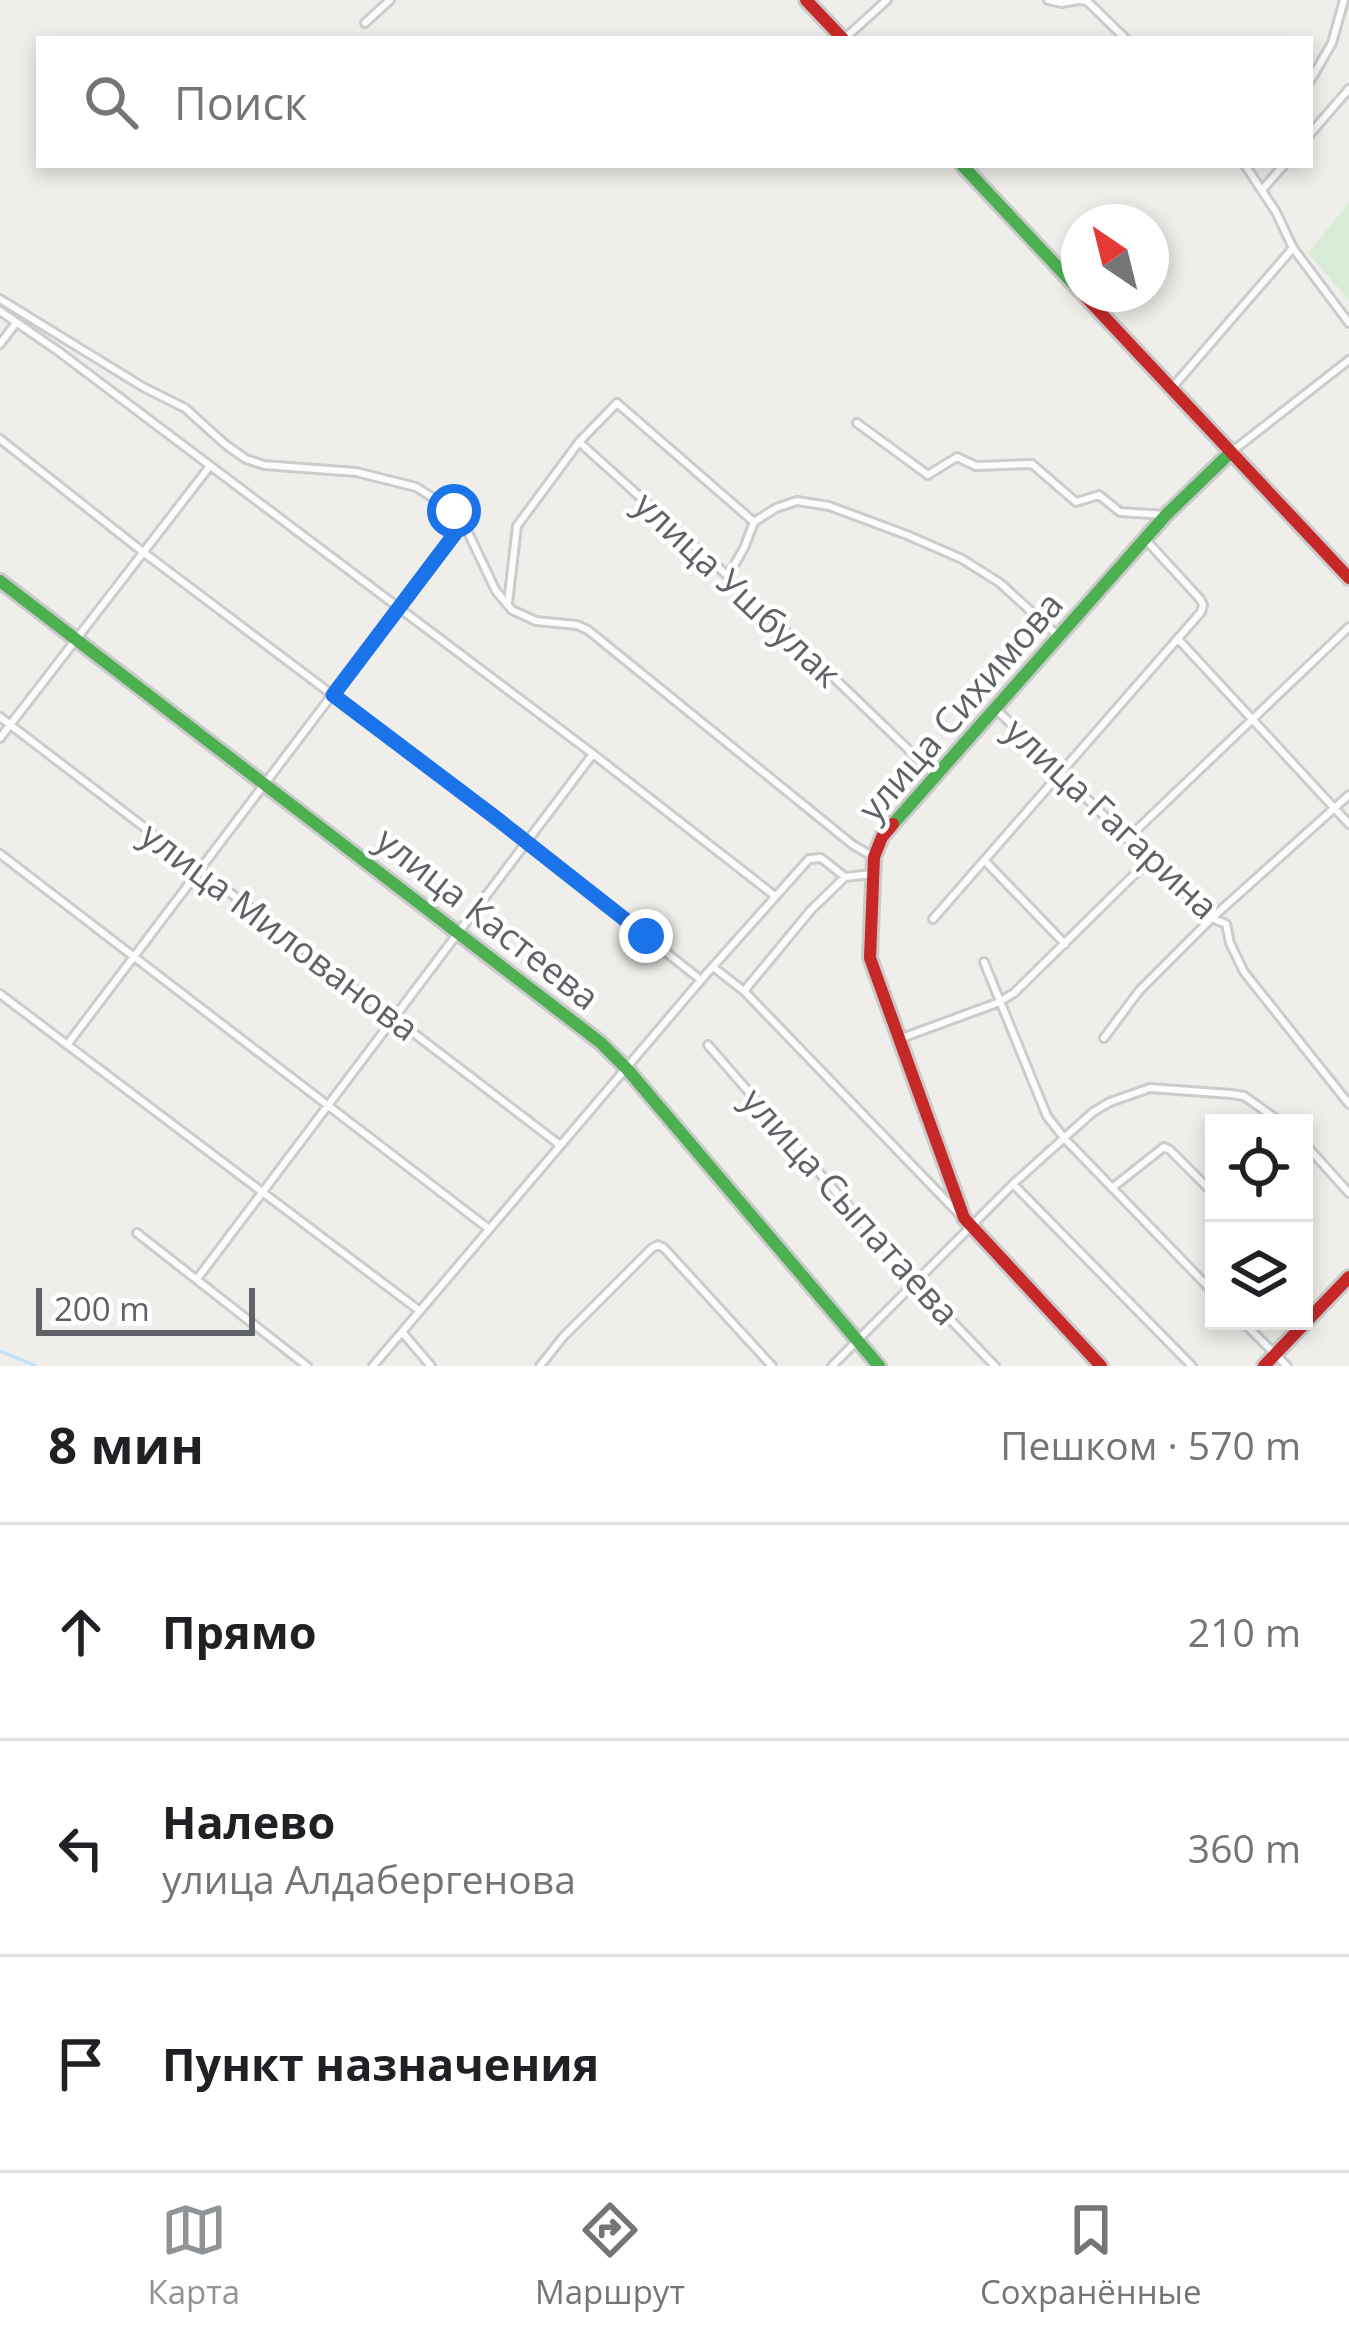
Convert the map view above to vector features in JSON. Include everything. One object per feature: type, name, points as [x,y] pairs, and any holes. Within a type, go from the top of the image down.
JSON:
[{"type":"street","points":[[365,22],[390,0]]},
{"type":"street","points":[[806,0],[840,36]]},
{"type":"street","points":[[846,36],[886,0]]},
{"type":"street","points":[[1048,0],[1088,2],[1123,36]]},
{"type":"street","points":[[1313,76],[1332,43],[1344,0]]},
{"type":"street","points":[[1313,131],[1349,89]]},
{"type":"street","points":[[965,168],[1061,271]]},
{"type":"street","points":[[1248,168],[1293,248],[1349,323]]},
{"type":"street","points":[[1262,190],[1280,168]]},
{"type":"street","points":[[1171,389],[1293,248]]},
{"type":"street","points":[[0,299],[185,408],[246,459],[387,478],[443,502],[463,523],[507,606],[523,618],[588,629],[853,845],[874,856]]},
{"type":"street","points":[[0,310],[776,896],[373,1366]]},
{"type":"street","points":[[1100,312],[1349,578]]},
{"type":"street","points":[[0,344],[17,322]]},
{"type":"street","points":[[1230,453],[1349,360]]},
{"type":"street","points":[[507,606],[517,526],[579,442],[617,403],[754,521]]},
{"type":"street","points":[[857,423],[928,475],[957,457],[976,466],[1032,464],[1076,502],[1099,495],[1120,512],[1166,515]]},
{"type":"street","points":[[0,439],[701,980]]},
{"type":"street","name":"улица Ушбулак","points":[[579,442],[728,576],[934,775]]},
{"type":"street","name":"улица Сихимова","points":[[776,896],[809,860],[821,858],[845,878],[872,874],[882,837],[934,775],[1166,515],[1230,453]]},
{"type":"street","points":[[0,737],[210,466]]},
{"type":"street","points":[[728,576],[754,521],[797,501],[829,506],[962,559],[1000,583],[1058,637]]},
{"type":"street","points":[[68,1045],[463,523]]},
{"type":"street","points":[[933,919],[1202,612],[1203,605],[1145,539]]},
{"type":"street","name":"улица Кастеева","points":[[0,581],[601,1043],[880,1366]]},
{"type":"street","points":[[1127,839],[1349,627]]},
{"type":"street","points":[[1178,639],[1349,824]]},
{"type":"street","name":"улица Гагарина","points":[[996,708],[1149,860],[1212,918],[1226,924],[1244,972],[1349,1104]]},
{"type":"street","name":"улица Милованова","points":[[0,717],[560,1145]]},
{"type":"street","points":[[196,1280],[593,754]]},
{"type":"street","points":[[1104,1038],[1138,991],[1349,795]]},
{"type":"street","points":[[0,854],[489,1229]]},
{"type":"street","points":[[899,1039],[1015,993],[1149,860]]},
{"type":"street","points":[[985,861],[1065,944]]},
{"type":"street","points":[[872,874],[870,958],[968,1223]]},
{"type":"street","points":[[744,991],[811,910],[845,878]]},
{"type":"street","points":[[984,962],[1047,1116],[1205,1284]]},
{"type":"street","points":[[713,967],[744,991],[1101,1366]]},
{"type":"street","points":[[0,994],[419,1311]]},
{"type":"street","name":"улица Сыпатаева","points":[[708,1045],[916,1284],[995,1366]]},
{"type":"street","points":[[832,1366],[916,1284],[968,1223],[1110,1102],[1150,1088],[1244,1096],[1269,1114]]},
{"type":"street","points":[[1112,1188],[1164,1147],[1205,1185]]},
{"type":"street","points":[[1313,1153],[1349,1193]]},
{"type":"street","points":[[1013,1184],[1192,1366]]},
{"type":"street","points":[[137,1233],[307,1366]]},
{"type":"street","points":[[540,1366],[563,1337],[658,1246],[772,1366]]},
{"type":"street","points":[[1264,1366],[1349,1277]]},
{"type":"street","points":[[1251,1330],[1287,1366]]},
{"type":"street","points":[[402,1332],[431,1366]]},
{"type":"green space","points":[[1349,203],[1349,300],[1308,253]]},
{"type":"waterway","points":[[0,1351],[36,1366]]},
{"type":"traffic: fast","points":[[965,168],[1061,271]]},
{"type":"traffic: fast","points":[[893,824],[1166,515],[1230,453]]},
{"type":"traffic: fast","points":[[0,581],[601,1043],[879,1366]]},
{"type":"traffic: jam","points":[[806,0],[840,36]]},
{"type":"traffic: jam","points":[[1100,312],[1349,578]]},
{"type":"traffic: jam","points":[[893,824],[874,857],[870,958],[964,1218],[1101,1366]]},
{"type":"traffic: jam","points":[[1264,1366],[1349,1277]]},
{"type":"route","points":[[454,511],[463,523],[333,695],[646,936]]}]
